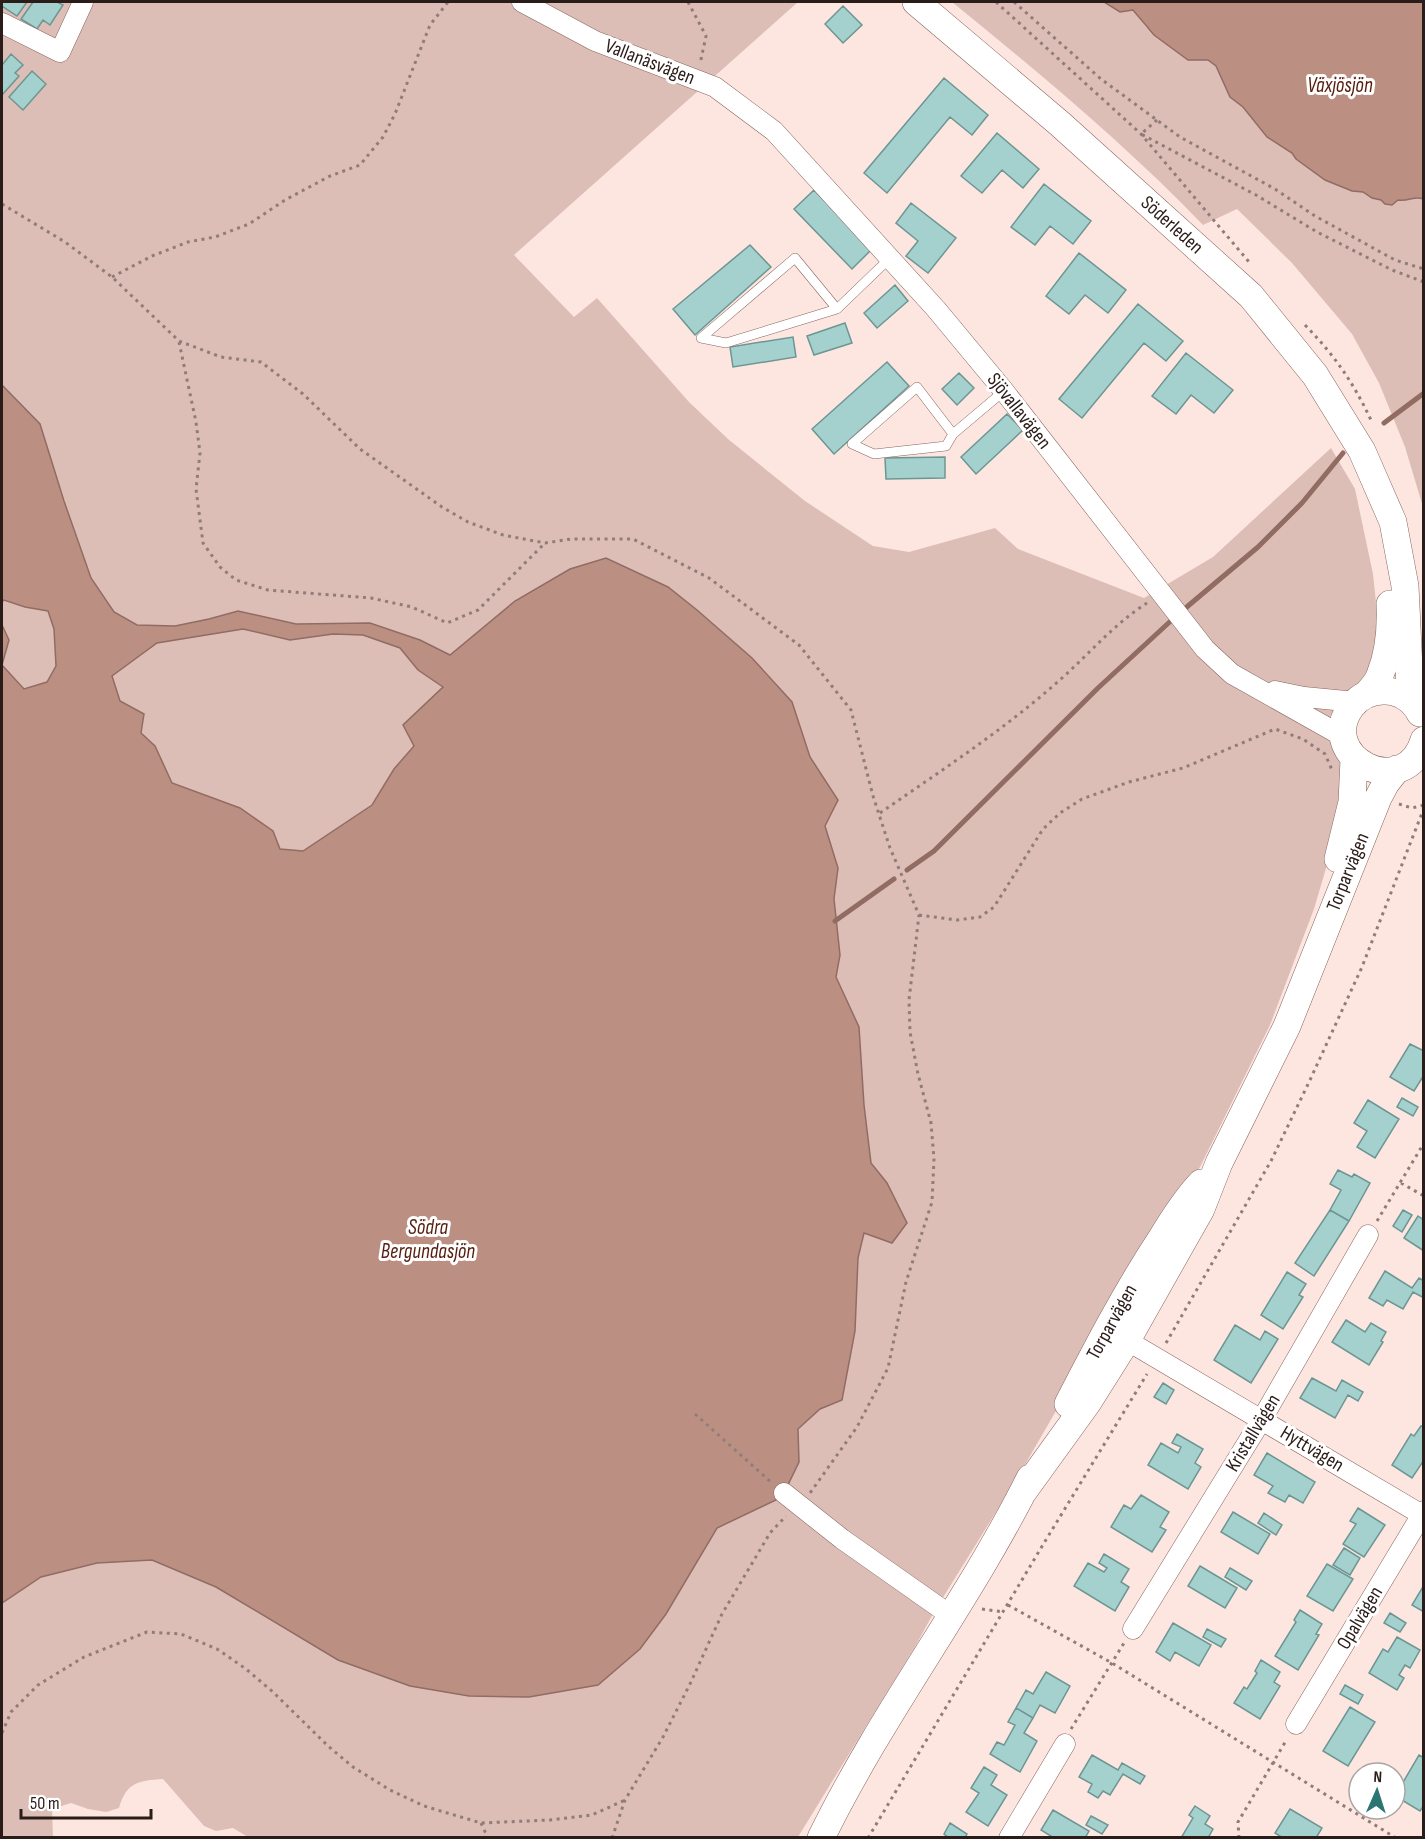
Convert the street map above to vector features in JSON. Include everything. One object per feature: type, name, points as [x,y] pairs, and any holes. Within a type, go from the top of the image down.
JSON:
[{"type":"street","points":[[2,23],[60,52],[83,2]]},
{"type":"street","name":"Vallanäsvägen","points":[[522,2],[595,41],[715,87],[774,131]]},
{"type":"street","name":"Söderleden","points":[[916,2],[1059,123],[1251,296],[1315,375],[1362,451],[1391,514],[1406,586],[1410,689],[1419,713]]},
{"type":"street","name":"Sjövallavägen","points":[[774,131],[936,309],[1004,391],[1205,649],[1232,674],[1262,689],[1344,756]]},
{"type":"street","name":"Söderleden","points":[[1362,698],[1380,677],[1388,642],[1390,616],[1389,585],[1379,519],[1378,490]]},
{"type":"street","name":"Sjövallavägen","points":[[1262,689],[1304,697],[1362,698]]},
{"type":"street","points":[[1362,698],[1380,691],[1393,692],[1405,697],[1419,713]]},
{"type":"street","name":"Torparvägen","points":[[1306,979],[1349,816],[1353,790],[1344,756],[1345,721],[1348,713],[1362,698]]},
{"type":"street","name":"Torparvägen","points":[[811,1838],[842,1795],[1023,1492],[1088,1402],[1117,1334],[1202,1209],[1219,1162],[1273,1054],[1306,979],[1378,798],[1408,768],[1424,740]]},
{"type":"street","points":[[1344,756],[1382,772],[1408,768]]},
{"type":"street","name":"Kristallvägen","points":[[1133,1629],[1262,1419],[1368,1235]]},
{"type":"street","name":"Hyttvägen","points":[[1117,1334],[1423,1514]]},
{"type":"street","points":[[791,1499],[842,1539],[950,1616]]},
{"type":"street","name":"Opalvägen","points":[[1296,1724],[1423,1514]]},
{"type":"street","points":[[1009,1838],[1065,1744]]},
{"type":"street","name":"Torparvägen","points":[[821,1838],[842,1795]]},
{"type":"lane","points":[[837,309],[795,258],[701,338],[726,343],[837,309],[890,258]]},
{"type":"lane","points":[[954,434],[917,387],[852,444],[874,454],[946,446],[954,434],[1004,391]]},
{"type":"path","points":[[112,277],[152,256],[188,242],[215,237],[249,224],[330,176],[360,165],[383,137],[395,114],[430,25],[448,2]]},
{"type":"path","points":[[688,2],[706,36],[697,80]]},
{"type":"path","points":[[1014,2],[1101,79],[1180,136],[1275,189],[1315,216],[1395,260],[1424,269]]},
{"type":"path","points":[[1157,120],[1141,134],[1256,195],[1317,232],[1392,270],[1424,282]]},
{"type":"path","points":[[2,204],[65,242],[112,277],[179,341],[221,357],[261,362],[303,394],[360,449],[442,507],[468,522],[503,535],[544,543],[571,538],[633,539],[708,578],[799,645],[851,710],[873,796],[890,848],[919,915],[909,1000],[910,1032],[931,1123],[934,1159],[932,1202],[906,1282],[888,1368],[857,1427],[816,1486],[791,1499],[722,1614],[663,1737],[625,1800],[612,1838]]},
{"type":"path","points":[[179,341],[200,453],[196,489],[204,543],[220,567],[236,580],[268,590],[381,600],[412,607],[447,623],[478,610],[544,543]]},
{"type":"path","points":[[880,813],[1013,718],[1062,679],[1128,615],[1171,606]]},
{"type":"path","points":[[919,915],[957,920],[980,917],[994,907],[1043,829],[1060,813],[1082,799],[1129,782],[1183,768],[1275,729],[1303,740],[1325,754],[1344,756]]},
{"type":"path","points":[[868,1838],[1158,1357],[1271,1161],[1362,968],[1424,808]]},
{"type":"path","points":[[1368,1235],[1424,1143]]},
{"type":"path","points":[[1401,1183],[1424,1196]]},
{"type":"path","points":[[695,1414],[791,1499]]},
{"type":"path","points":[[1008,1605],[1112,1663],[1393,1837]]},
{"type":"path","points":[[1065,1744],[1072,1727],[1133,1629]]},
{"type":"path","points":[[2,1733],[11,1712],[38,1685],[84,1657],[147,1632],[181,1634],[217,1649],[246,1670],[353,1767],[381,1785],[424,1806],[481,1823],[550,1820],[592,1815],[625,1800]]},
{"type":"path","points":[[1239,1838],[1238,1822],[1296,1724]]},
{"type":"path","points":[[481,1823],[488,1838]]},
{"type":"shaded area","points":[[2,2],[798,2],[514,255],[574,317],[597,298],[689,402],[728,439],[805,501],[873,546],[909,552],[995,528],[1018,549],[1144,598],[1213,557],[1331,448],[1355,489],[1373,574],[1377,612],[1376,648],[1346,765],[1347,797],[1314,909],[1270,1025],[1200,1167],[1147,1245],[1019,1475],[798,1837],[248,1837],[233,1828],[216,1831],[204,1826],[163,1779],[135,1784],[126,1792],[119,1808],[106,1812],[71,1803],[52,1809],[53,1837],[2,1838],[2,1603],[41,1577],[97,1563],[152,1560],[216,1587],[338,1660],[640,1649],[666,1614],[717,1528],[778,1499],[799,1462],[798,1429],[820,1409],[855,1331],[858,1258],[864,1233],[887,1183],[871,1163],[864,1105],[859,1027],[836,977],[840,955],[834,899],[838,868],[825,826],[837,800],[810,757],[792,702],[752,658],[668,587],[606,558],[570,569],[515,601],[450,655],[420,640],[370,623],[296,624],[238,611],[175,626],[138,625],[114,612],[91,578],[40,424],[2,385]]},
{"type":"shaded area","points":[[952,2],[1104,2],[1118,9],[1133,10],[1145,26],[1188,60],[1208,60],[1216,66],[1230,97],[1243,107],[1267,137],[1292,153],[1296,159],[1324,180],[1352,191],[1363,192],[1390,205],[1399,200],[1423,199],[1423,507],[1405,447],[1379,383],[1352,334],[1292,263],[1237,209],[1203,225],[1143,166],[1049,82]]},
{"type":"shaded area","points":[[3,600],[25,607],[47,610],[54,629],[56,666],[47,682],[24,689],[2,665],[9,640],[2,625]]},
{"type":"shaded area","points":[[243,629],[290,640],[333,634],[363,635],[400,648],[418,670],[443,687],[429,703],[414,746],[394,769],[371,805],[303,851],[280,849],[273,831],[240,808],[172,783],[155,746],[141,733],[144,714],[120,701],[112,676],[157,643]]},
{"type":"water","name":"Växjösjön","points":[[1104,2],[1423,2],[1423,199],[1398,200],[1392,205],[1385,204],[1363,192],[1352,191],[1325,180],[1296,159],[1292,153],[1267,137],[1243,107],[1230,97],[1216,66],[1208,60],[1188,60],[1154,35],[1133,10],[1120,12]]},
{"type":"water","name":"Södra Bergundasjön","points":[[2,385],[40,424],[91,578],[114,612],[137,625],[175,626],[238,611],[296,624],[370,623],[420,640],[450,655],[515,601],[570,569],[606,558],[668,587],[752,658],[792,702],[810,757],[838,800],[825,826],[838,868],[834,899],[840,955],[836,977],[859,1027],[864,1105],[871,1163],[887,1183],[907,1223],[892,1243],[864,1233],[858,1258],[855,1331],[842,1400],[820,1409],[798,1429],[799,1462],[784,1493],[778,1499],[717,1528],[666,1614],[640,1649],[598,1685],[529,1697],[469,1696],[410,1686],[338,1660],[216,1587],[152,1560],[97,1563],[41,1577],[2,1603],[2,665],[24,689],[47,682],[56,666],[54,629],[48,611],[4,600],[2,602]],"holes":[[[243,629],[290,640],[333,634],[363,635],[400,648],[418,670],[443,687],[403,725],[414,746],[394,769],[372,805],[303,851],[280,849],[273,831],[240,808],[172,783],[155,746],[141,733],[144,714],[120,701],[112,676],[157,643]]]},
{"type":"water","points":[[2,625],[9,640],[2,665]]},
{"type":"building","points":[[2,2],[27,2],[17,16],[2,6]]},
{"type":"building","points":[[33,2],[57,2],[63,5],[50,25],[43,20],[37,29],[21,19]]},
{"type":"building","points":[[843,6],[862,25],[843,43],[825,24]]},
{"type":"building","points":[[11,54],[23,65],[15,73],[19,76],[2,95],[2,65]]},
{"type":"building","points":[[32,71],[46,84],[23,110],[9,97]]},
{"type":"building","points":[[944,78],[988,115],[972,135],[950,117],[887,193],[864,173]]},
{"type":"building","points":[[997,133],[1039,169],[1023,188],[1002,170],[982,193],[961,176]]},
{"type":"building","points":[[1044,184],[1091,221],[1073,244],[1050,226],[1035,245],[1011,227]]},
{"type":"building","points":[[814,190],[872,249],[852,269],[794,209]]},
{"type":"building","points":[[911,203],[956,238],[928,273],[906,256],[918,241],[896,223]]},
{"type":"building","points":[[750,245],[771,267],[695,335],[673,309]]},
{"type":"building","points":[[1079,253],[1126,290],[1108,313],[1085,295],[1069,314],[1046,296]]},
{"type":"building","points":[[895,285],[908,301],[877,328],[864,313]]},
{"type":"building","points":[[1138,304],[1183,341],[1166,361],[1144,343],[1082,418],[1059,399]]},
{"type":"building","points":[[845,323],[852,343],[814,355],[807,336]]},
{"type":"building","points":[[793,337],[796,357],[733,367],[730,347]]},
{"type":"building","points":[[1186,353],[1233,390],[1214,413],[1191,395],[1176,414],[1152,396]]},
{"type":"building","points":[[887,362],[909,386],[834,454],[812,429]]},
{"type":"building","points":[[959,373],[974,388],[957,405],[942,389]]},
{"type":"building","points":[[1007,414],[1023,430],[976,474],[961,457]]},
{"type":"building","points":[[945,457],[945,478],[886,479],[885,458]]},
{"type":"building","points":[[1410,1044],[1424,1051],[1424,1075],[1414,1091],[1390,1077]]},
{"type":"building","points":[[1402,1098],[1418,1107],[1413,1116],[1397,1107]]},
{"type":"building","points":[[1368,1100],[1399,1119],[1375,1158],[1357,1147],[1367,1131],[1354,1123]]},
{"type":"building","points":[[1338,1170],[1352,1177],[1354,1174],[1370,1183],[1349,1221],[1330,1210],[1341,1190],[1330,1184]]},
{"type":"building","points":[[1330,1210],[1349,1221],[1314,1276],[1295,1263]]},
{"type":"building","points":[[1403,1210],[1412,1215],[1402,1232],[1393,1226]]},
{"type":"building","points":[[1418,1216],[1424,1220],[1424,1251],[1404,1238]]},
{"type":"building","points":[[1385,1271],[1412,1288],[1419,1278],[1424,1281],[1424,1298],[1413,1292],[1403,1309],[1387,1300],[1383,1306],[1369,1298]]},
{"type":"building","points":[[1287,1272],[1306,1284],[1299,1295],[1303,1297],[1283,1329],[1261,1315]]},
{"type":"building","points":[[1346,1320],[1365,1332],[1371,1323],[1386,1332],[1381,1341],[1383,1342],[1369,1365],[1332,1342]]},
{"type":"building","points":[[1235,1325],[1260,1340],[1265,1331],[1278,1339],[1251,1383],[1214,1360]]},
{"type":"building","points":[[1312,1378],[1336,1391],[1342,1380],[1363,1392],[1358,1401],[1348,1395],[1335,1418],[1300,1398]]},
{"type":"building","points":[[1163,1383],[1174,1390],[1166,1404],[1154,1397]]},
{"type":"building","points":[[1421,1426],[1424,1427],[1424,1460],[1412,1478],[1392,1465],[1411,1434],[1414,1436]]},
{"type":"building","points":[[1177,1434],[1203,1449],[1195,1463],[1201,1467],[1188,1489],[1148,1465],[1161,1443],[1178,1453],[1181,1447],[1172,1443]]},
{"type":"building","points":[[1267,1453],[1315,1482],[1303,1503],[1289,1495],[1285,1502],[1268,1493],[1273,1486],[1254,1475]]},
{"type":"building","points":[[1141,1495],[1169,1512],[1160,1527],[1166,1530],[1152,1552],[1111,1527],[1124,1505],[1131,1509]]},
{"type":"building","points":[[1358,1508],[1385,1525],[1364,1557],[1343,1544],[1356,1524],[1350,1521]]},
{"type":"building","points":[[1233,1512],[1270,1534],[1258,1554],[1221,1532]]},
{"type":"building","points":[[1264,1513],[1282,1525],[1276,1535],[1258,1523]]},
{"type":"building","points":[[1344,1548],[1360,1558],[1350,1575],[1333,1565]]},
{"type":"building","points":[[1104,1554],[1129,1569],[1121,1582],[1129,1587],[1115,1611],[1074,1586],[1088,1563],[1104,1572],[1107,1568],[1099,1563]]},
{"type":"building","points":[[1327,1564],[1353,1579],[1333,1611],[1307,1596]]},
{"type":"building","points":[[1200,1566],[1237,1588],[1225,1608],[1188,1586]]},
{"type":"building","points":[[1230,1568],[1252,1581],[1246,1590],[1225,1577]]},
{"type":"building","points":[[1424,1585],[1424,1612],[1412,1605]]},
{"type":"building","points":[[1300,1610],[1322,1624],[1316,1634],[1319,1635],[1298,1670],[1275,1656],[1296,1622],[1294,1620]]},
{"type":"building","points":[[1390,1613],[1406,1623],[1400,1632],[1384,1623]]},
{"type":"building","points":[[1173,1623],[1211,1645],[1199,1666],[1175,1652],[1170,1661],[1156,1652]]},
{"type":"building","points":[[1207,1629],[1226,1639],[1221,1647],[1203,1637]]},
{"type":"building","points":[[1397,1637],[1420,1650],[1410,1668],[1405,1665],[1399,1675],[1404,1678],[1397,1690],[1369,1673],[1383,1649],[1388,1652]]},
{"type":"building","points":[[1261,1660],[1280,1672],[1274,1682],[1280,1686],[1260,1719],[1234,1703],[1244,1687],[1247,1689],[1257,1673],[1255,1671]]},
{"type":"building","points":[[1046,1672],[1070,1686],[1055,1713],[1040,1705],[1033,1718],[1016,1708],[1026,1690],[1033,1694]]},
{"type":"building","points":[[1345,1685],[1363,1695],[1358,1704],[1340,1694]]},
{"type":"building","points":[[1350,1707],[1375,1722],[1351,1761],[1347,1761],[1347,1765],[1323,1751]]},
{"type":"building","points":[[1016,1708],[1033,1718],[1024,1733],[1037,1741],[1020,1772],[990,1754],[997,1742],[1004,1745],[1015,1725],[1008,1722]]},
{"type":"building","points":[[1092,1755],[1118,1770],[1122,1763],[1145,1776],[1140,1784],[1123,1774],[1110,1795],[1103,1791],[1098,1798],[1088,1792],[1092,1784],[1079,1777]]},
{"type":"building","points":[[1419,1755],[1424,1758],[1424,1805],[1420,1811],[1407,1803],[1407,1776]]},
{"type":"building","points":[[984,1767],[997,1775],[991,1785],[1007,1795],[988,1826],[966,1812],[979,1793],[971,1788]]},
{"type":"building","points":[[1195,1806],[1210,1816],[1205,1824],[1213,1829],[1208,1838],[1181,1838],[1193,1818],[1189,1815]]},
{"type":"building","points":[[1290,1809],[1322,1828],[1316,1838],[1283,1838],[1275,1833]]},
{"type":"building","points":[[1053,1810],[1089,1831],[1085,1838],[1054,1838],[1041,1830]]},
{"type":"building","points":[[1091,1816],[1108,1825],[1102,1834],[1086,1825]]},
{"type":"building","points":[[950,1823],[967,1834],[965,1838],[949,1838],[944,1834]]},
{"type":"waterway","points":[[1384,423],[1424,393]]},
{"type":"waterway","points":[[1182,611],[1258,547],[1302,503],[1343,453]]},
{"type":"waterway","points":[[907,870],[934,851],[1098,688],[1175,617]]},
{"type":"waterway","points":[[835,921],[894,879]]}]
